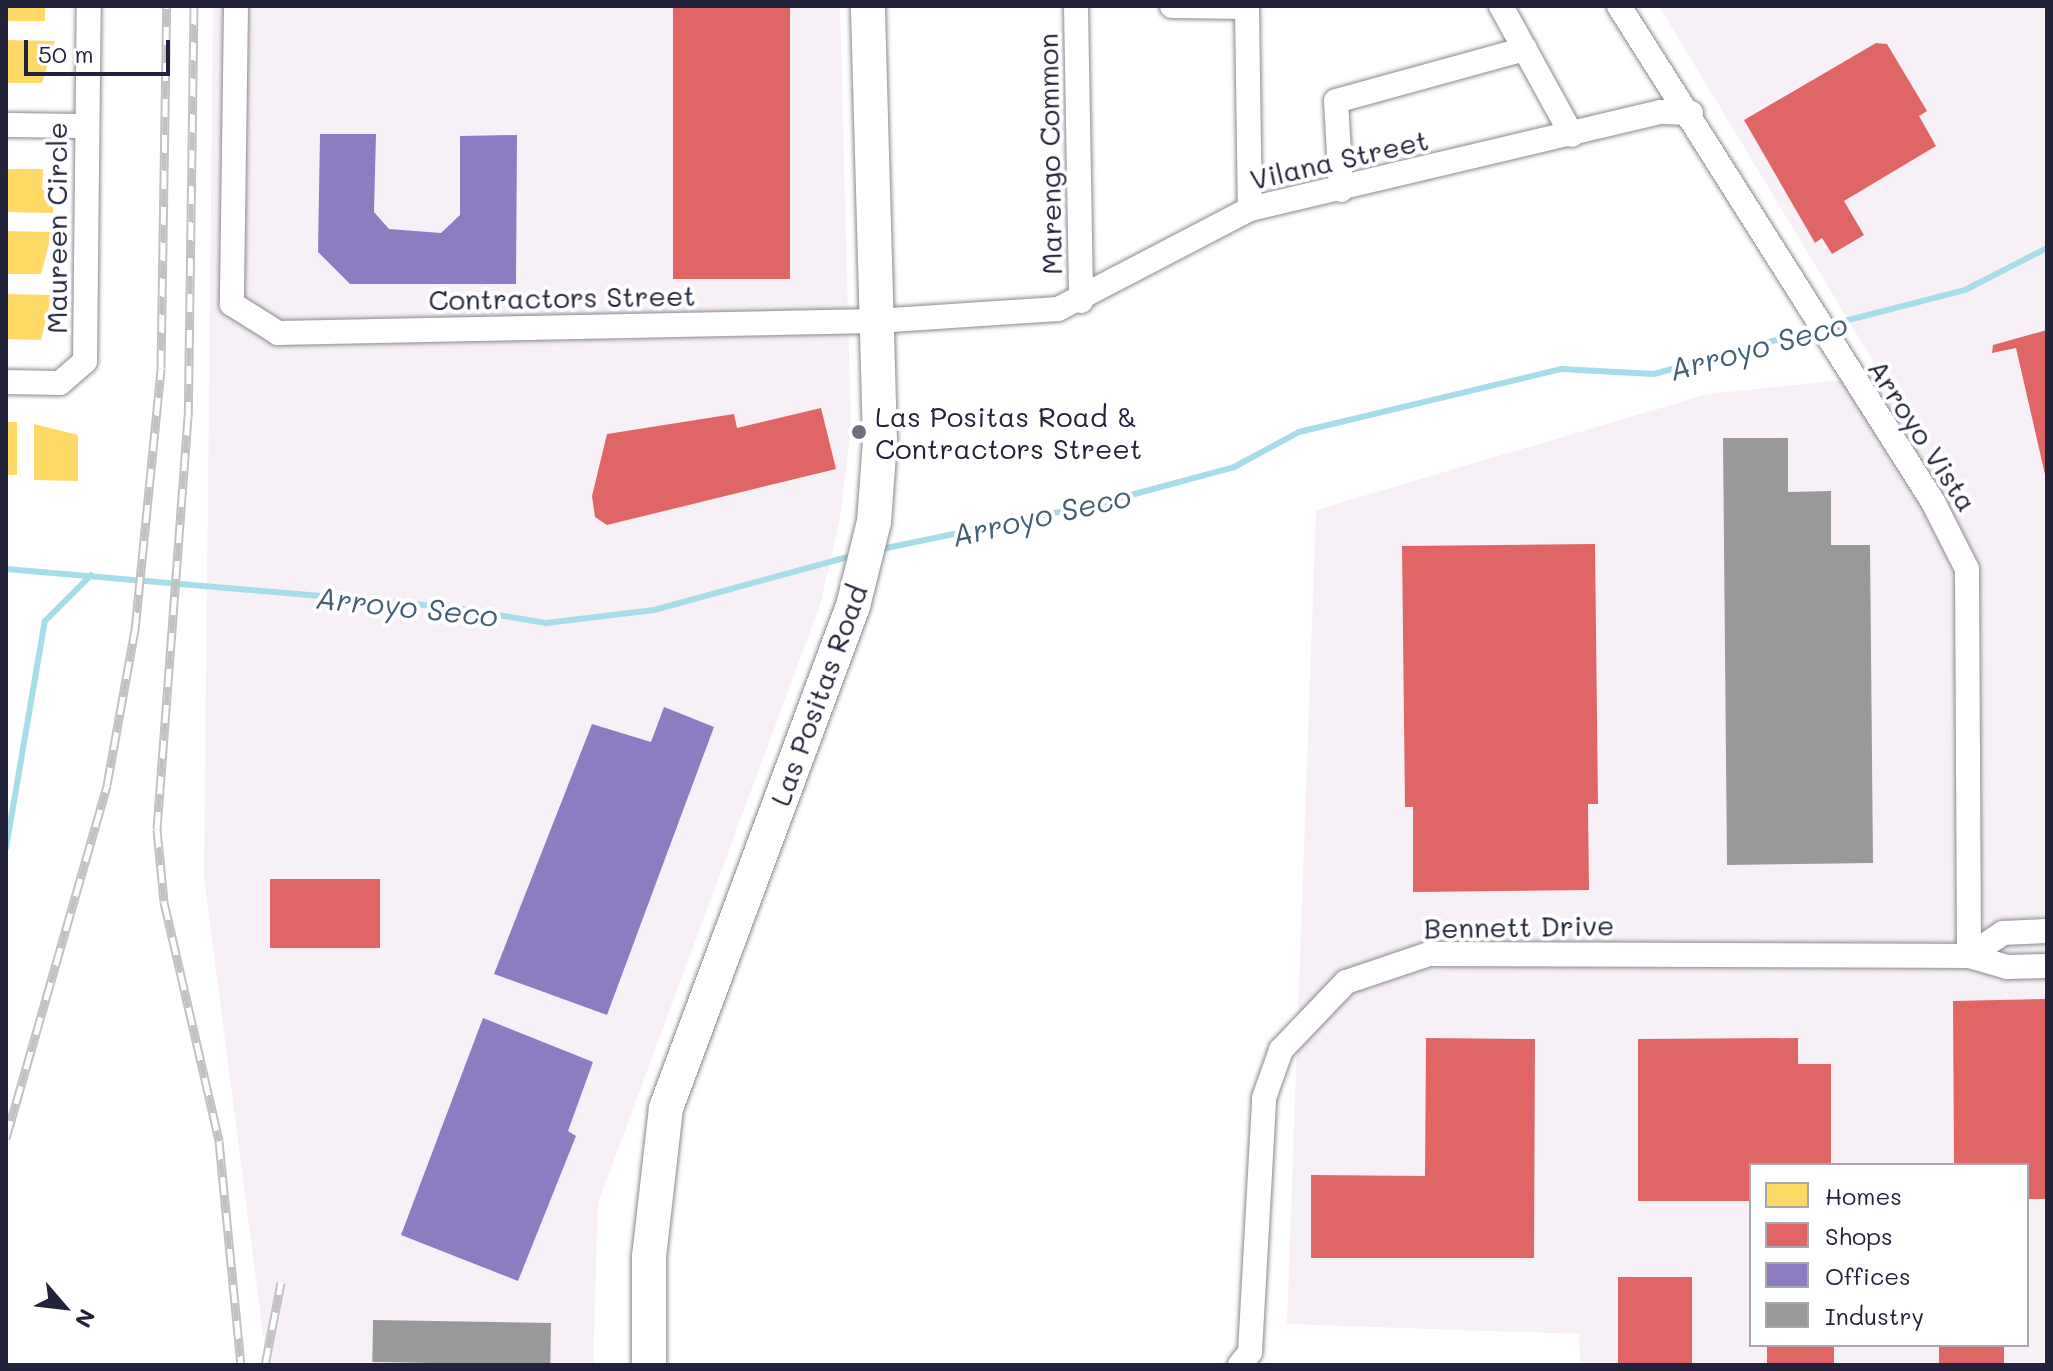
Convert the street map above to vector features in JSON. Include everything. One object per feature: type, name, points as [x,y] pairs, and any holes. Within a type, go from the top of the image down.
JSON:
[{"type":"main road","name":"Las Positas Road","points":[[649,1365],[650,1241],[666,1108],[853,606],[878,486],[868,6]]},
{"type":"street","name":"Maureen Circle","points":[[6,382],[60,383],[85,361],[89,6]]},
{"type":"street","name":"Contractors Street","points":[[236,6],[232,304],[251,322],[278,333],[876,321]]},
{"type":"street","name":"Marengo Common","points":[[1076,6],[1081,301]]},
{"type":"street","points":[[1172,6],[1247,6],[1250,209]]},
{"type":"street","points":[[1501,6],[1572,135]]},
{"type":"street","name":"Arroyo Vista","points":[[1619,6],[1691,113],[1831,346],[1933,502],[1967,569],[1969,956]]},
{"type":"street","points":[[1341,190],[1336,101],[1525,49]]},
{"type":"street","name":"Vilana Street","points":[[876,321],[1058,309],[1081,301],[1250,209],[1341,190],[1661,112],[1691,113]]},
{"type":"street","points":[[6,125],[87,126]]},
{"type":"street","points":[[1969,956],[2003,933],[2047,931]]},
{"type":"street","name":"Bennett Drive","points":[[1240,1365],[1250,1352],[1264,1098],[1281,1050],[1346,982],[1429,954],[1969,956],[2007,967],[2047,966]]},
{"type":"shaded area","points":[[213,6],[840,6],[851,427],[840,519],[820,605],[598,1203],[593,1365],[267,1365],[204,877]]},
{"type":"shaded area","points":[[1659,6],[2047,6],[2047,1365],[1580,1365],[1579,1334],[1287,1324],[1316,510],[1708,394],[1882,376]]},
{"type":"building: Homes","points":[[6,6],[45,6],[45,21],[6,21]]},
{"type":"building: Homes","points":[[6,40],[55,41],[42,83],[6,83]]},
{"type":"building: Homes","points":[[6,169],[43,169],[42,190],[54,190],[53,213],[6,212]]},
{"type":"building: Homes","points":[[6,231],[52,232],[41,274],[6,274]]},
{"type":"building: Homes","points":[[6,294],[52,295],[41,340],[6,339]]},
{"type":"building: Homes","points":[[6,422],[17,422],[17,475],[6,475]]},
{"type":"building: Homes","points":[[34,424],[78,435],[78,481],[34,480]]},
{"type":"building: Shops","points":[[673,6],[790,6],[790,279],[673,279]]},
{"type":"building: Shops","points":[[1876,43],[1887,44],[1927,111],[1919,116],[1936,146],[1844,201],[1864,235],[1832,254],[1822,238],[1815,243],[1744,120]]},
{"type":"building: Shops","points":[[2047,330],[2046,479],[2016,348],[1992,353],[1993,345]]},
{"type":"building: Shops","points":[[821,408],[836,469],[607,525],[595,517],[592,496],[607,434],[734,414],[737,428]]},
{"type":"building: Shops","points":[[1595,544],[1598,804],[1588,804],[1589,890],[1413,892],[1413,807],[1405,807],[1402,546]]},
{"type":"building: Shops","points":[[270,879],[380,879],[380,948],[270,948]]},
{"type":"building: Shops","points":[[2047,999],[2047,1199],[2029,1199],[2029,1163],[1954,1163],[1953,1001]]},
{"type":"building: Shops","points":[[1426,1038],[1535,1039],[1534,1258],[1311,1258],[1311,1175],[1425,1176]]},
{"type":"building: Shops","points":[[1798,1038],[1798,1064],[1831,1064],[1831,1163],[1749,1163],[1749,1201],[1638,1201],[1638,1039]]},
{"type":"building: Shops","points":[[1618,1277],[1692,1277],[1692,1365],[1618,1365]]},
{"type":"building: Shops","points":[[1767,1347],[1834,1347],[1834,1365],[1767,1365]]},
{"type":"building: Shops","points":[[1939,1347],[2004,1347],[2004,1365],[1939,1365]]},
{"type":"building: Offices","points":[[320,134],[376,134],[374,212],[389,229],[441,233],[460,215],[460,136],[517,135],[516,284],[350,284],[318,252]]},
{"type":"building: Offices","points":[[664,707],[714,727],[607,1015],[494,974],[592,724],[651,742]]},
{"type":"building: Offices","points":[[483,1018],[593,1062],[568,1131],[576,1136],[518,1281],[401,1235]]},
{"type":"building: Industry","points":[[1723,438],[1788,438],[1788,492],[1831,491],[1831,545],[1870,545],[1873,863],[1727,865]]},
{"type":"building: Industry","points":[[373,1320],[551,1323],[550,1365],[372,1362]]},
{"type":"waterway","name":"Arroyo Seco","points":[[1829,325],[1965,290],[2047,248]]},
{"type":"waterway","name":"Arroyo Seco","points":[[877,550],[1101,503],[1234,467],[1299,432],[1561,369],[1654,374],[1815,329]]},
{"type":"waterway","name":"Arroyo Seco","points":[[6,569],[451,607],[546,623],[654,610],[855,555]]},
{"type":"waterway","points":[[6,848],[45,621],[91,575]]},
{"type":"railway","points":[[6,1138],[107,785],[135,630],[161,368],[167,6]]},
{"type":"railway","points":[[194,6],[188,417],[157,829],[164,902],[219,1141],[241,1365]]},
{"type":"railway","points":[[265,1365],[281,1283]]},
{"type":"place","name":"Las Positas Road & Contractors Street","points":[[859,432]]}]
